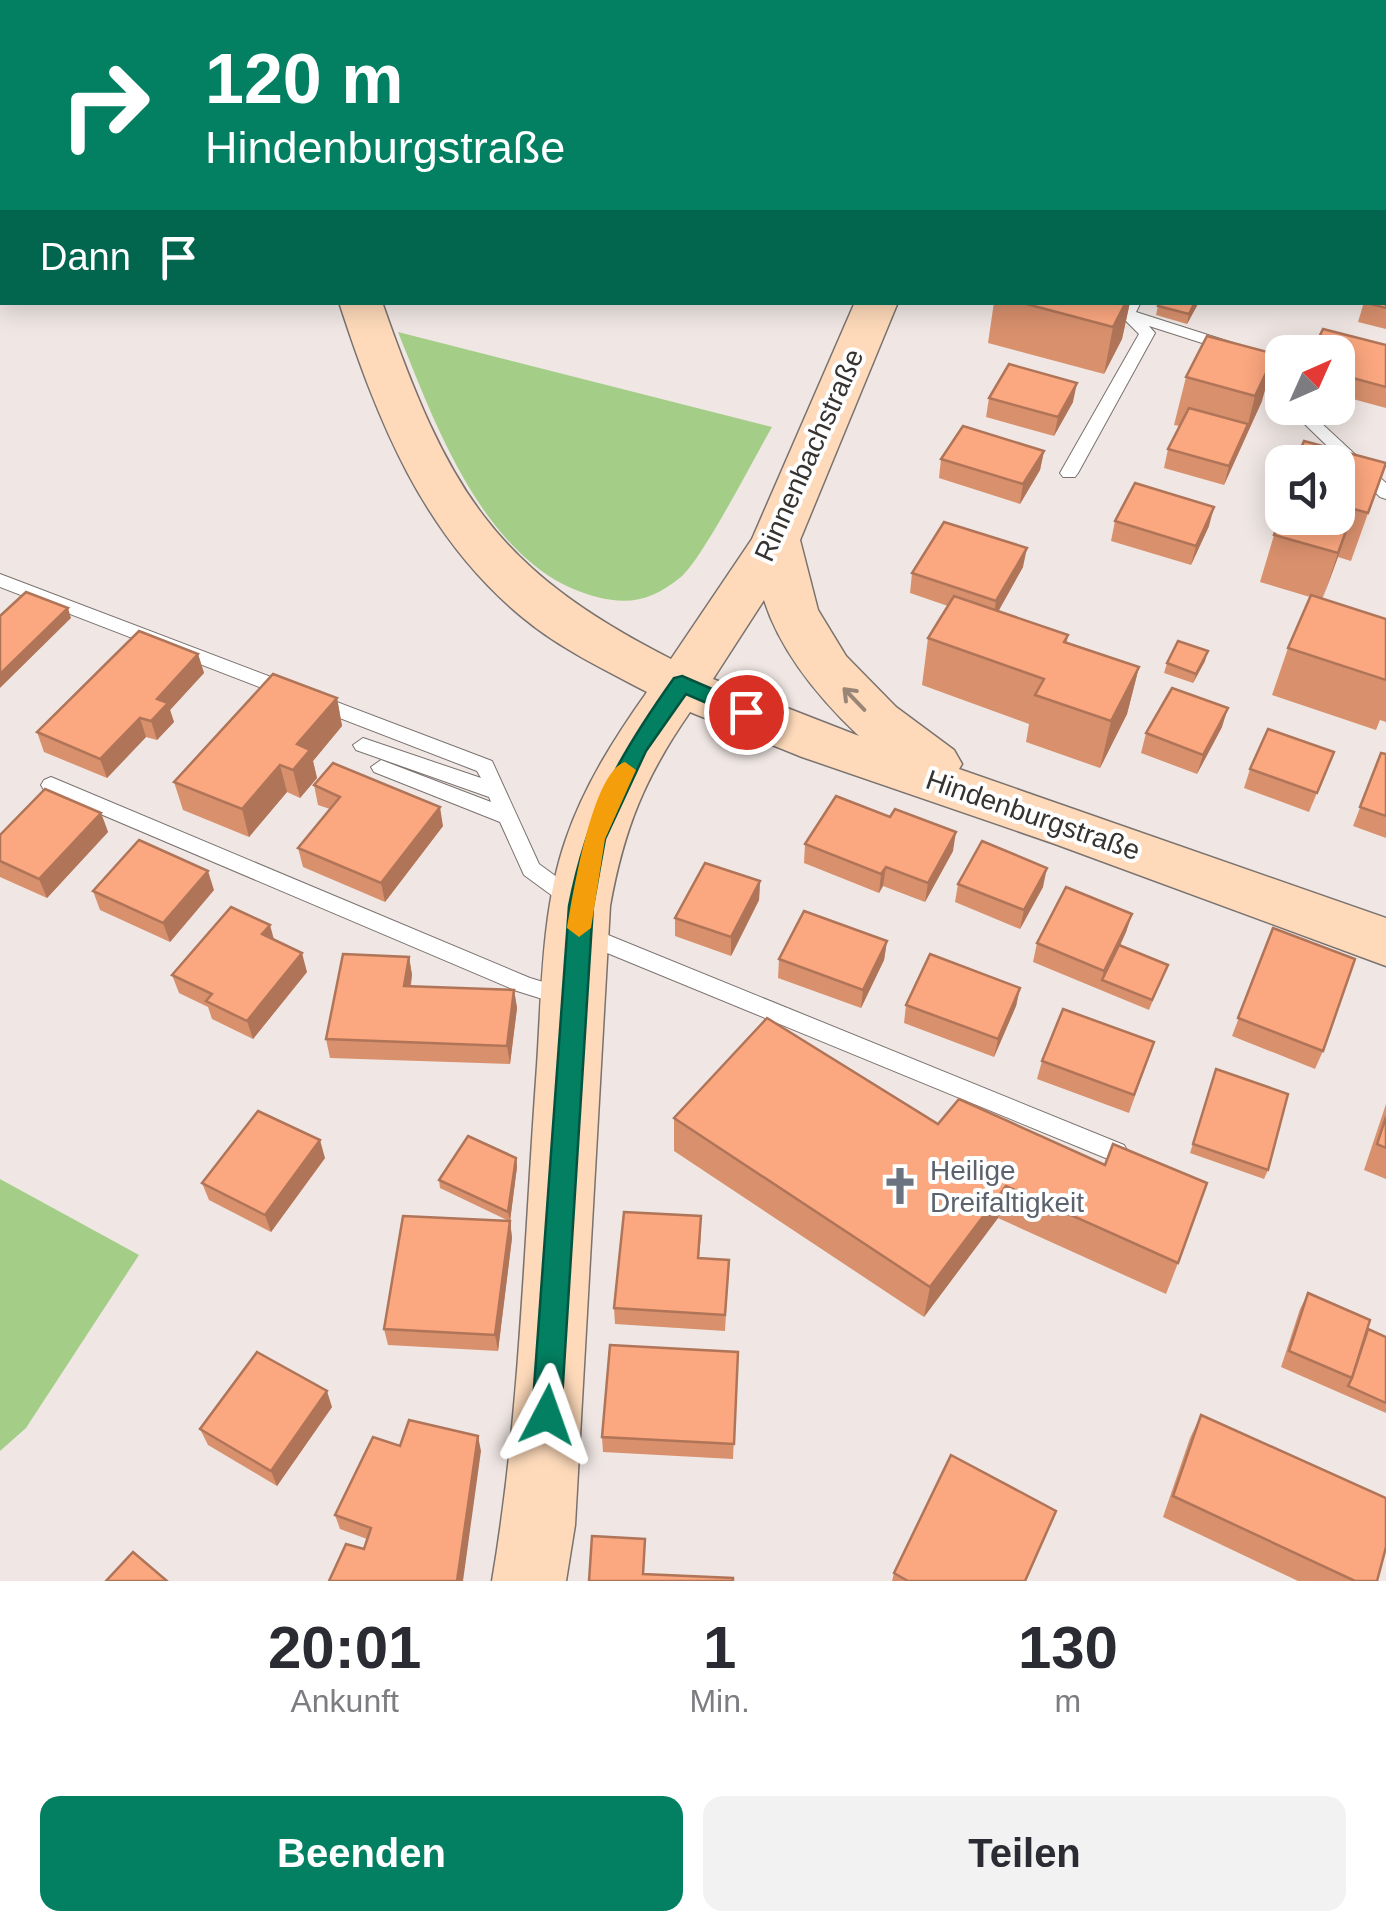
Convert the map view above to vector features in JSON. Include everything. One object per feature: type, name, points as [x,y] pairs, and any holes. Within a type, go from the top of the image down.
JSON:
[{"type":"main road","name":"Hindenburgstraße","points":[[361,305],[422,462],[493,564],[518,588],[593,639],[778,727],[1386,942]]},
{"type":"main road","name":"Rinnenbachstraße","points":[[529,1581],[538,1524],[552,1342],[572,999],[580,919],[603,814],[636,748],[726,623],[776,540],[875,305]]},
{"type":"main road","points":[[776,540],[779,578],[790,610],[818,658],[851,698],[898,740],[987,799]]},
{"type":"lane","points":[[1130,308],[1230,346],[1265,379]]},
{"type":"lane","points":[[1069,473],[1146,334],[1130,308]]},
{"type":"lane","points":[[1314,425],[1386,492]]},
{"type":"lane","points":[[0,580],[485,766],[531,869],[580,919],[1116,1152]]},
{"type":"lane","points":[[363,745],[380,747],[497,792]]},
{"type":"lane","points":[[381,767],[508,817]]},
{"type":"lane","points":[[50,785],[507,978],[572,999]]},
{"type":"green space","points":[[398,332],[772,427],[715,529],[681,577],[642,599],[597,597],[558,582],[525,557],[496,526],[449,450]]},
{"type":"green space","points":[[0,1179],[139,1255],[26,1428],[0,1451]]},
{"type":"building","points":[[1030,305],[1124,305],[1113,327]]},
{"type":"building","points":[[1158,305],[1194,305],[1189,314]]},
{"type":"building","points":[[1323,329],[1347,335],[1320,335]]},
{"type":"building","points":[[1207,336],[1265,351],[1265,375],[1255,396],[1186,377]]},
{"type":"building","points":[[1355,337],[1386,345],[1386,387],[1355,379]]},
{"type":"building","points":[[1009,364],[1077,383],[1058,417],[989,398]]},
{"type":"building","points":[[1189,408],[1248,424],[1229,466],[1168,449]]},
{"type":"building","points":[[963,426],[1044,451],[1023,484],[941,459]]},
{"type":"building","points":[[1355,455],[1386,463],[1368,513],[1355,509]]},
{"type":"building","points":[[1135,483],[1214,507],[1196,546],[1115,521]]},
{"type":"building","points":[[944,522],[1027,548],[996,601],[912,573]]},
{"type":"building","points":[[1274,535],[1345,535],[1338,553]]},
{"type":"building","points":[[26,592],[68,608],[0,674],[0,616]]},
{"type":"building","points":[[1311,595],[1386,619],[1386,680],[1288,648]]},
{"type":"building","points":[[954,596],[1068,635],[1064,642],[1139,667],[1111,721],[1035,695],[1044,679],[928,638]]},
{"type":"building","points":[[139,631],[198,654],[157,699],[168,703],[151,721],[140,718],[100,759],[37,732]]},
{"type":"building","points":[[1178,641],[1208,651],[1196,674],[1167,663]]},
{"type":"building","points":[[273,674],[337,698],[297,744],[310,750],[293,770],[280,765],[242,809],[174,782]]},
{"type":"building","points":[[1172,688],[1228,708],[1203,755],[1146,733]]},
{"type":"building","points":[[1268,729],[1334,752],[1317,793],[1250,769]]},
{"type":"building","points":[[1381,753],[1386,754],[1386,816],[1360,807]]},
{"type":"building","points":[[333,763],[440,807],[381,883],[298,848],[340,797],[314,785]]},
{"type":"building","points":[[45,789],[101,813],[39,879],[0,861],[0,835]]},
{"type":"building","points":[[836,796],[890,817],[895,809],[956,832],[928,883],[886,867],[881,874],[805,844]]},
{"type":"building","points":[[139,840],[208,871],[163,923],[93,891]]},
{"type":"building","points":[[982,841],[1047,868],[1024,910],[958,884]]},
{"type":"building","points":[[705,863],[760,881],[731,937],[675,918]]},
{"type":"building","points":[[1066,887],[1132,914],[1104,971],[1037,943]]},
{"type":"building","points":[[231,907],[270,925],[262,934],[302,953],[247,1021],[206,1001],[212,994],[172,975]]},
{"type":"building","points":[[804,911],[887,941],[863,990],[779,959]]},
{"type":"building","points":[[1273,928],[1355,959],[1323,1051],[1238,1018]]},
{"type":"building","points":[[1119,945],[1168,965],[1152,1000],[1102,980]]},
{"type":"building","points":[[343,954],[409,957],[404,986],[514,990],[507,1046],[326,1039]]},
{"type":"building","points":[[930,954],[1020,988],[998,1039],[906,1005]]},
{"type":"building","points":[[1063,1009],[1154,1042],[1134,1095],[1042,1061]]},
{"type":"building","name":"Heilige Dreifaltigkeit","points":[[767,1018],[938,1124],[959,1099],[1105,1165],[1113,1144],[1207,1183],[1178,1263],[1006,1186],[930,1287],[674,1118]]},
{"type":"building","points":[[1216,1069],[1288,1094],[1268,1170],[1193,1144]]},
{"type":"building","points":[[258,1111],[320,1140],[265,1215],[202,1183]]},
{"type":"building","points":[[1386,1117],[1386,1148],[1377,1144]]},
{"type":"building","points":[[468,1136],[516,1158],[508,1212],[439,1180]]},
{"type":"building","points":[[624,1212],[701,1216],[698,1258],[729,1260],[725,1315],[614,1308]]},
{"type":"building","points":[[403,1216],[510,1221],[495,1335],[384,1329]]},
{"type":"building","points":[[1308,1293],[1370,1320],[1352,1378],[1289,1351]]},
{"type":"building","points":[[1368,1329],[1386,1337],[1386,1403],[1348,1386]]},
{"type":"building","points":[[610,1345],[738,1352],[734,1444],[602,1437]]},
{"type":"building","points":[[257,1352],[327,1391],[271,1471],[200,1429]]},
{"type":"building","points":[[1201,1415],[1386,1498],[1386,1547],[1377,1581],[1355,1581],[1173,1496]]},
{"type":"building","points":[[409,1420],[478,1436],[457,1581],[329,1581],[346,1544],[364,1549],[371,1528],[335,1515],[373,1437],[400,1446]]},
{"type":"building","points":[[951,1455],[1056,1511],[1025,1581],[908,1581],[894,1573]]},
{"type":"building","points":[[592,1536],[645,1539],[643,1574],[733,1581],[589,1581]]},
{"type":"building","points":[[133,1552],[167,1581],[106,1581]]},
{"type":"slow traffic","points":[[579,928],[594,839],[625,770]]},
{"type":"place","name":"Heilige Dreifaltigkeit","points":[[900,1186]]},
{"type":"route","points":[[547,1415],[572,999],[581,906],[594,839],[636,748],[682,684],[746,712]]}]
